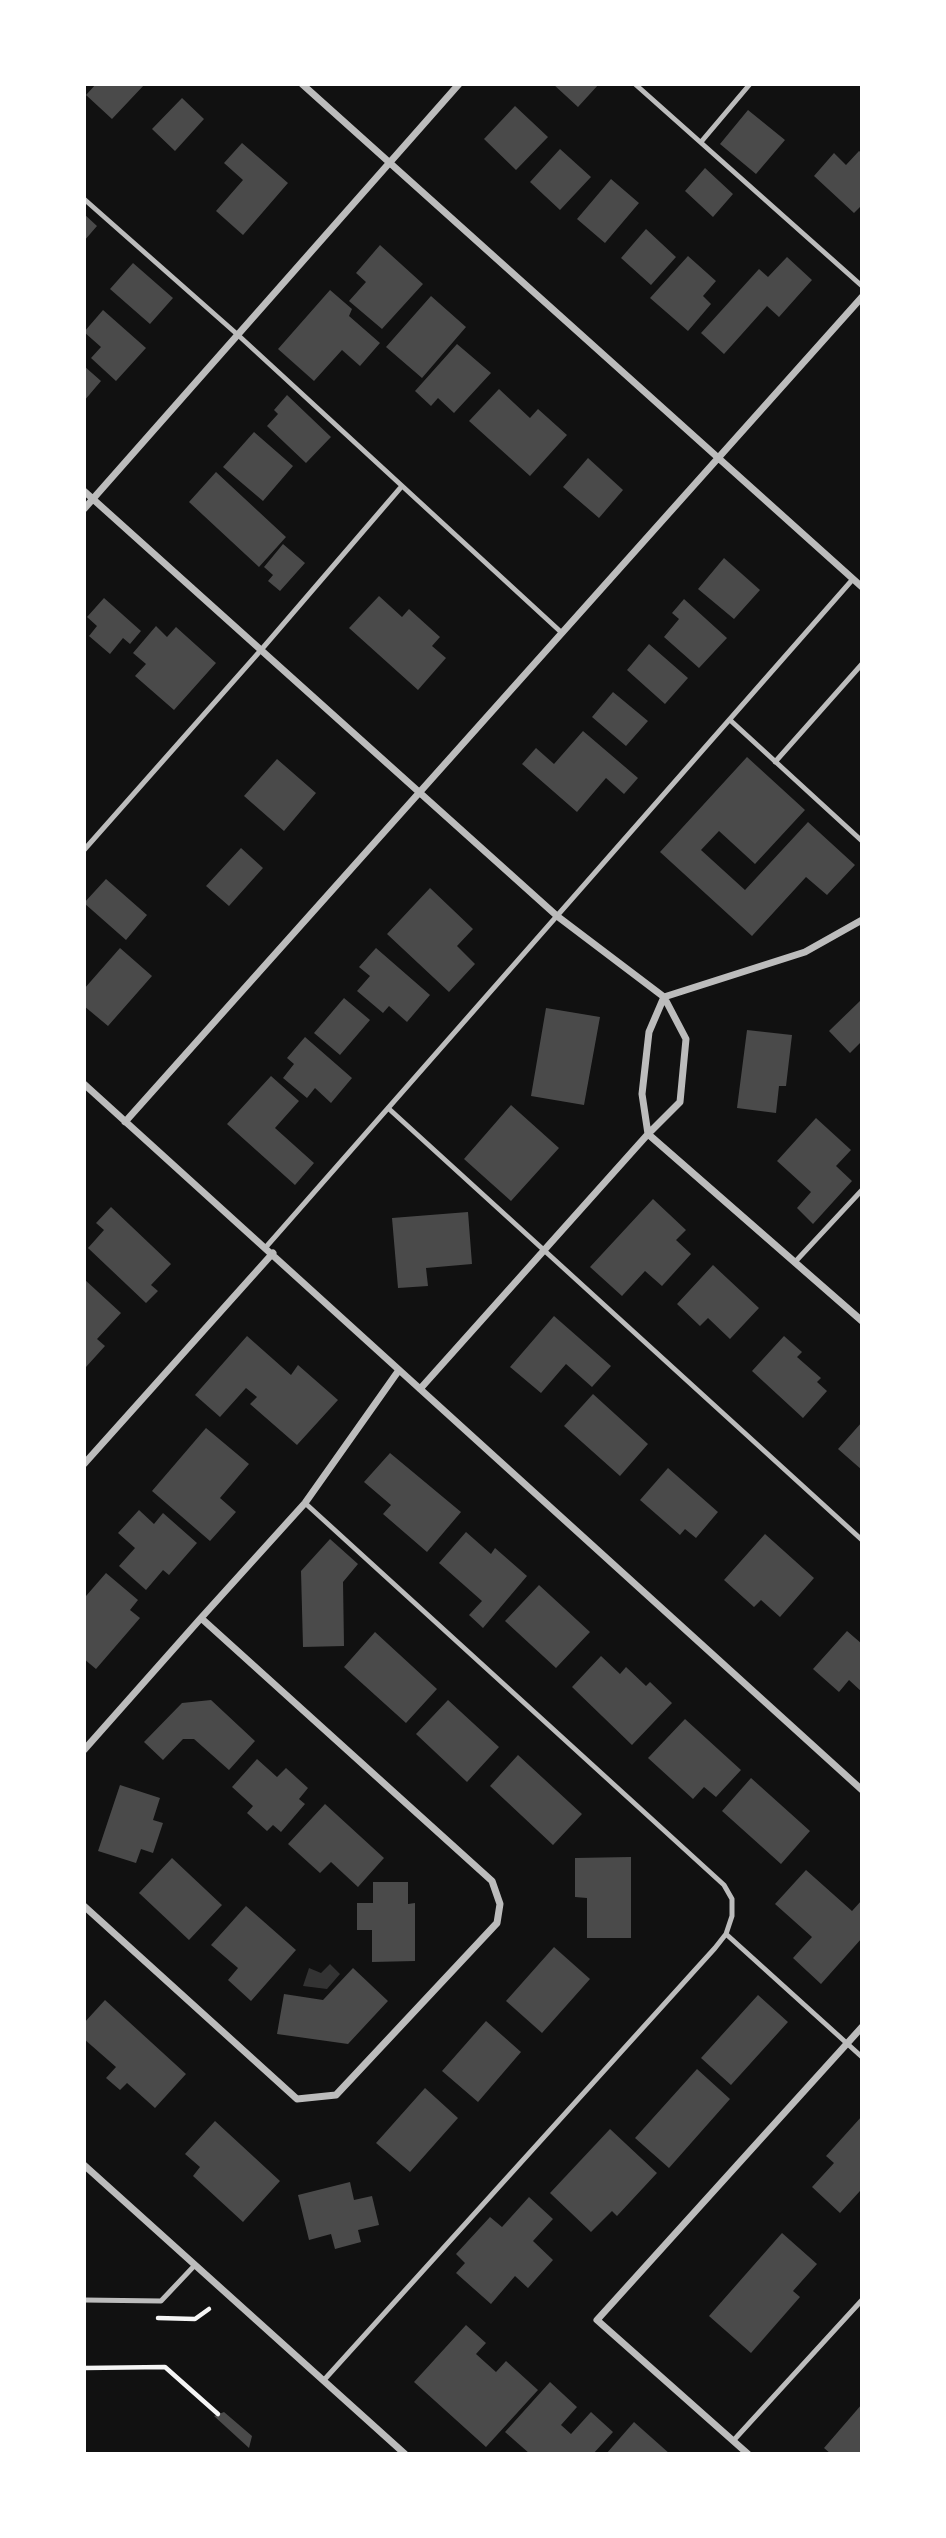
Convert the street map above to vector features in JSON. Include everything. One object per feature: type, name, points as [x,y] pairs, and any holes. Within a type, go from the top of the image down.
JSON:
[{"type":"street","points":[[302,84],[862,587]]},
{"type":"street","points":[[84,509],[459,84]]},
{"type":"street","points":[[125,1122],[862,297]]},
{"type":"street","points":[[84,491],[557,916],[664,997],[686,1039],[680,1102],[648,1134],[420,1389]]},
{"type":"street","points":[[862,920],[805,952],[664,997],[649,1032],[642,1094],[648,1134],[862,1321]]},
{"type":"street","points":[[84,1084],[862,1790]]},
{"type":"street","points":[[84,1464],[269,1250]]},
{"type":"street","points":[[84,1749],[305,1503],[399,1370]]},
{"type":"street","points":[[84,1906],[297,2099],[336,2095],[497,1923],[500,1904],[492,1881],[201,1618]]},
{"type":"street","points":[[748,2454],[597,2320],[862,2027]]},
{"type":"street","points":[[84,2165],[405,2454]]},
{"type":"lane","points":[[635,84],[862,285]]},
{"type":"lane","points":[[701,142],[750,84]]},
{"type":"lane","points":[[84,199],[238,335],[562,633]]},
{"type":"lane","points":[[84,850],[402,486]]},
{"type":"lane","points":[[269,1250],[388,1108],[853,579]]},
{"type":"lane","points":[[775,762],[862,664]]},
{"type":"lane","points":[[730,720],[862,841]]},
{"type":"lane","points":[[388,1108],[862,1540]]},
{"type":"lane","points":[[795,1262],[862,1190]]},
{"type":"lane","points":[[305,1503],[724,1885],[732,1899],[732,1916],[726,1934],[324,2381]]},
{"type":"lane","points":[[726,1934],[862,2057]]},
{"type":"lane","points":[[84,2300],[160,2301],[195,2265]]},
{"type":"lane","points":[[733,2441],[862,2300]]},
{"type":"path","points":[[84,2368],[165,2367],[218,2414]]},
{"type":"shaded area","points":[[330,1964],[340,1974],[327,1989],[303,1986],[309,1968],[321,1973]]},
{"type":"building","points":[[96,84],[145,84],[112,119],[86,95]]},
{"type":"building","points":[[553,84],[599,84],[578,107]]},
{"type":"building","points":[[182,98],[204,119],[175,151],[152,129]]},
{"type":"building","points":[[515,106],[548,137],[516,170],[484,139]]},
{"type":"building","points":[[748,110],[785,140],[756,174],[720,144]]},
{"type":"building","points":[[242,143],[288,183],[243,235],[216,211],[243,180],[224,163]]},
{"type":"building","points":[[560,149],[591,177],[560,210],[530,182]]},
{"type":"building","points":[[859,151],[862,153],[862,205],[854,213],[814,176],[834,153],[846,165]]},
{"type":"building","points":[[705,168],[733,194],[713,217],[685,191]]},
{"type":"building","points":[[611,179],[639,203],[605,243],[577,219]]},
{"type":"building","points":[[84,214],[97,226],[84,241]]},
{"type":"building","points":[[646,229],[676,257],[651,285],[621,258]]},
{"type":"building","points":[[380,245],[423,284],[382,329],[349,301],[366,282],[356,273]]},
{"type":"building","points":[[688,256],[716,281],[703,296],[711,304],[688,331],[650,298]]},
{"type":"building","points":[[787,257],[812,280],[779,317],[767,306],[724,354],[701,333],[759,269],[768,277]]},
{"type":"building","points":[[133,263],[173,298],[150,324],[110,289]]},
{"type":"building","points":[[330,290],[352,309],[349,316],[380,343],[360,366],[342,350],[314,381],[278,349]]},
{"type":"building","points":[[431,296],[466,327],[422,378],[386,347]]},
{"type":"building","points":[[103,310],[146,348],[116,381],[91,358],[101,347],[84,332]]},
{"type":"building","points":[[457,344],[491,373],[454,413],[438,398],[431,406],[415,391]]},
{"type":"building","points":[[84,366],[101,381],[84,401]]},
{"type":"building","points":[[499,389],[530,418],[538,409],[567,435],[530,476],[469,421]]},
{"type":"building","points":[[287,395],[331,437],[306,463],[267,426],[278,414],[274,410]]},
{"type":"building","points":[[254,432],[293,466],[263,501],[223,467]]},
{"type":"building","points":[[588,458],[623,490],[599,518],[563,487]]},
{"type":"building","points":[[216,472],[286,537],[259,567],[189,502]]},
{"type":"building","points":[[283,544],[305,563],[280,591],[268,581],[273,575],[264,567]]},
{"type":"building","points":[[724,558],[760,590],[734,619],[698,589]]},
{"type":"building","points":[[379,596],[402,617],[409,609],[440,637],[432,646],[446,658],[418,690],[349,628]]},
{"type":"building","points":[[104,598],[141,631],[130,644],[123,638],[110,654],[89,636],[97,626],[87,617]]},
{"type":"building","points":[[684,599],[727,638],[699,668],[664,637],[679,619],[672,613]]},
{"type":"building","points":[[156,626],[167,637],[176,627],[216,663],[174,710],[135,676],[146,664],[133,653]]},
{"type":"building","points":[[649,644],[688,678],[665,704],[627,670]]},
{"type":"building","points":[[613,692],[648,721],[626,746],[592,717]]},
{"type":"building","points":[[583,731],[638,778],[624,794],[606,778],[577,812],[522,764],[536,748],[554,764]]},
{"type":"building","points":[[747,757],[805,810],[755,864],[719,831],[701,850],[745,890],[808,822],[855,865],[827,895],[806,877],[752,936],[660,852]]},
{"type":"building","points":[[277,759],[316,793],[284,831],[244,796]]},
{"type":"building","points":[[241,848],[263,868],[229,906],[206,886]]},
{"type":"building","points":[[106,879],[147,915],[126,940],[84,903]]},
{"type":"building","points":[[430,888],[473,929],[457,946],[475,964],[449,992],[387,934]]},
{"type":"building","points":[[120,948],[152,976],[108,1026],[84,1006],[84,989]]},
{"type":"building","points":[[376,948],[430,995],[407,1022],[389,1006],[383,1013],[357,991],[370,976],[359,967]]},
{"type":"building","points":[[344,998],[370,1020],[340,1055],[314,1033]]},
{"type":"building","points":[[862,999],[862,1041],[850,1053],[829,1031]]},
{"type":"building","points":[[546,1008],[600,1017],[584,1105],[531,1096]]},
{"type":"building","points":[[747,1030],[792,1035],[786,1086],[779,1086],[776,1113],[737,1108]]},
{"type":"building","points":[[305,1037],[352,1078],[331,1103],[315,1088],[307,1098],[283,1078],[294,1064],[287,1058]]},
{"type":"building","points":[[271,1076],[299,1101],[275,1128],[314,1163],[295,1185],[227,1124]]},
{"type":"building","points":[[511,1105],[559,1148],[511,1201],[464,1159]]},
{"type":"building","points":[[816,1118],[851,1150],[836,1166],[852,1181],[813,1224],[797,1208],[811,1192],[777,1161]]},
{"type":"building","points":[[653,1199],[686,1230],[676,1240],[691,1254],[662,1286],[645,1271],[622,1296],[590,1267]]},
{"type":"building","points":[[111,1207],[171,1264],[151,1285],[158,1291],[146,1303],[88,1248],[104,1230],[96,1223]]},
{"type":"building","points":[[468,1212],[472,1264],[426,1268],[428,1286],[398,1288],[392,1218]]},
{"type":"building","points":[[713,1265],[759,1308],[730,1339],[708,1318],[700,1326],[677,1304]]},
{"type":"building","points":[[84,1279],[121,1313],[97,1339],[105,1346],[86,1367]]},
{"type":"building","points":[[554,1316],[611,1366],[592,1387],[566,1364],[541,1393],[510,1367]]},
{"type":"building","points":[[247,1336],[291,1375],[298,1365],[338,1400],[297,1445],[250,1404],[257,1397],[246,1388],[220,1417],[195,1395]]},
{"type":"building","points":[[784,1336],[802,1352],[797,1357],[821,1378],[817,1382],[827,1391],[803,1418],[752,1371]]},
{"type":"building","points":[[593,1394],[648,1444],[620,1476],[564,1426]]},
{"type":"building","points":[[862,1422],[862,1470],[838,1449]]},
{"type":"building","points":[[206,1428],[249,1464],[220,1498],[236,1512],[210,1541],[152,1491]]},
{"type":"building","points":[[390,1453],[461,1512],[427,1552],[383,1514],[391,1505],[364,1482]]},
{"type":"building","points":[[668,1468],[718,1512],[696,1538],[685,1529],[680,1535],[640,1500]]},
{"type":"building","points":[[139,1510],[154,1524],[163,1513],[197,1543],[169,1575],[163,1570],[146,1590],[119,1566],[135,1548],[118,1533]]},
{"type":"building","points":[[466,1532],[491,1554],[495,1548],[527,1576],[483,1628],[469,1615],[482,1601],[439,1563]]},
{"type":"building","points":[[765,1534],[814,1578],[780,1617],[761,1600],[754,1607],[724,1580]]},
{"type":"building","points":[[330,1539],[358,1564],[343,1582],[344,1646],[303,1647],[301,1571]]},
{"type":"building","points":[[106,1573],[138,1600],[130,1610],[140,1618],[96,1669],[84,1659],[84,1595],[86,1596]]},
{"type":"building","points":[[539,1585],[590,1632],[556,1668],[505,1621]]},
{"type":"building","points":[[847,1631],[862,1644],[862,1692],[849,1680],[839,1692],[813,1669]]},
{"type":"building","points":[[375,1632],[437,1689],[406,1723],[344,1667]]},
{"type":"building","points":[[601,1656],[620,1674],[626,1667],[646,1686],[650,1682],[672,1703],[632,1745],[572,1687]]},
{"type":"building","points":[[211,1700],[255,1741],[229,1770],[194,1739],[183,1739],[163,1760],[144,1742],[182,1703]]},
{"type":"building","points":[[448,1700],[499,1747],[467,1782],[416,1734]]},
{"type":"building","points":[[685,1719],[741,1770],[716,1797],[704,1787],[693,1799],[648,1758]]},
{"type":"building","points":[[518,1755],[582,1814],[553,1845],[490,1786]]},
{"type":"building","points":[[257,1759],[277,1777],[286,1768],[308,1788],[299,1799],[305,1804],[281,1832],[273,1825],[267,1831],[247,1813],[253,1806],[232,1787]]},
{"type":"building","points":[[751,1778],[810,1831],[781,1864],[722,1811]]},
{"type":"building","points":[[120,1785],[160,1798],[153,1820],[163,1823],[153,1853],[141,1849],[136,1863],[98,1851]]},
{"type":"building","points":[[325,1804],[384,1858],[358,1887],[331,1862],[320,1873],[288,1844]]},
{"type":"building","points":[[631,1857],[631,1938],[587,1938],[587,1898],[575,1897],[575,1858]]},
{"type":"building","points":[[172,1858],[222,1905],[189,1940],[139,1893]]},
{"type":"building","points":[[806,1870],[852,1911],[862,1900],[862,1938],[821,1984],[793,1958],[812,1937],[775,1904]]},
{"type":"building","points":[[373,1882],[408,1882],[408,1904],[415,1903],[415,1961],[372,1962],[372,1930],[357,1930],[357,1903],[373,1903]]},
{"type":"building","points":[[246,1906],[296,1950],[251,2001],[228,1980],[238,1968],[211,1945]]},
{"type":"building","points":[[554,1947],[590,1979],[542,2033],[506,2001]]},
{"type":"building","points":[[353,1968],[388,2001],[348,2044],[277,2034],[284,1994],[323,2000]]},
{"type":"building","points":[[758,1995],[788,2022],[731,2085],[701,2058]]},
{"type":"building","points":[[105,2000],[186,2074],[155,2108],[127,2083],[120,2090],[106,2078],[116,2067],[84,2039],[84,2023]]},
{"type":"building","points":[[486,2021],[521,2052],[478,2102],[442,2071]]},
{"type":"building","points":[[697,2069],[730,2099],[669,2168],[635,2138]]},
{"type":"building","points":[[425,2088],[458,2118],[410,2172],[376,2143]]},
{"type":"building","points":[[862,2116],[862,2193],[860,2191],[840,2213],[812,2187],[834,2163],[826,2156]]},
{"type":"building","points":[[215,2121],[280,2181],[243,2222],[193,2176],[200,2167],[185,2154]]},
{"type":"building","points":[[610,2129],[657,2173],[617,2216],[612,2211],[591,2232],[550,2193]]},
{"type":"building","points":[[350,2182],[354,2200],[372,2196],[379,2225],[358,2230],[361,2242],[335,2249],[331,2234],[309,2240],[298,2195]]},
{"type":"building","points":[[529,2197],[553,2219],[533,2241],[553,2260],[528,2288],[515,2276],[491,2304],[456,2273],[465,2263],[456,2254],[490,2217],[502,2227]]},
{"type":"building","points":[[782,2233],[817,2264],[793,2291],[800,2297],[751,2353],[709,2316]]},
{"type":"building","points":[[466,2325],[486,2343],[476,2354],[496,2372],[506,2361],[538,2390],[486,2447],[414,2382]]},
{"type":"building","points":[[550,2382],[577,2407],[561,2425],[571,2434],[591,2412],[613,2432],[593,2454],[530,2454],[505,2432]]},
{"type":"building","points":[[862,2404],[862,2454],[831,2454],[824,2448]]},
{"type":"building","points":[[224,2412],[252,2436],[249,2448],[214,2416]]},
{"type":"building","points":[[634,2422],[670,2454],[606,2454]]}]
